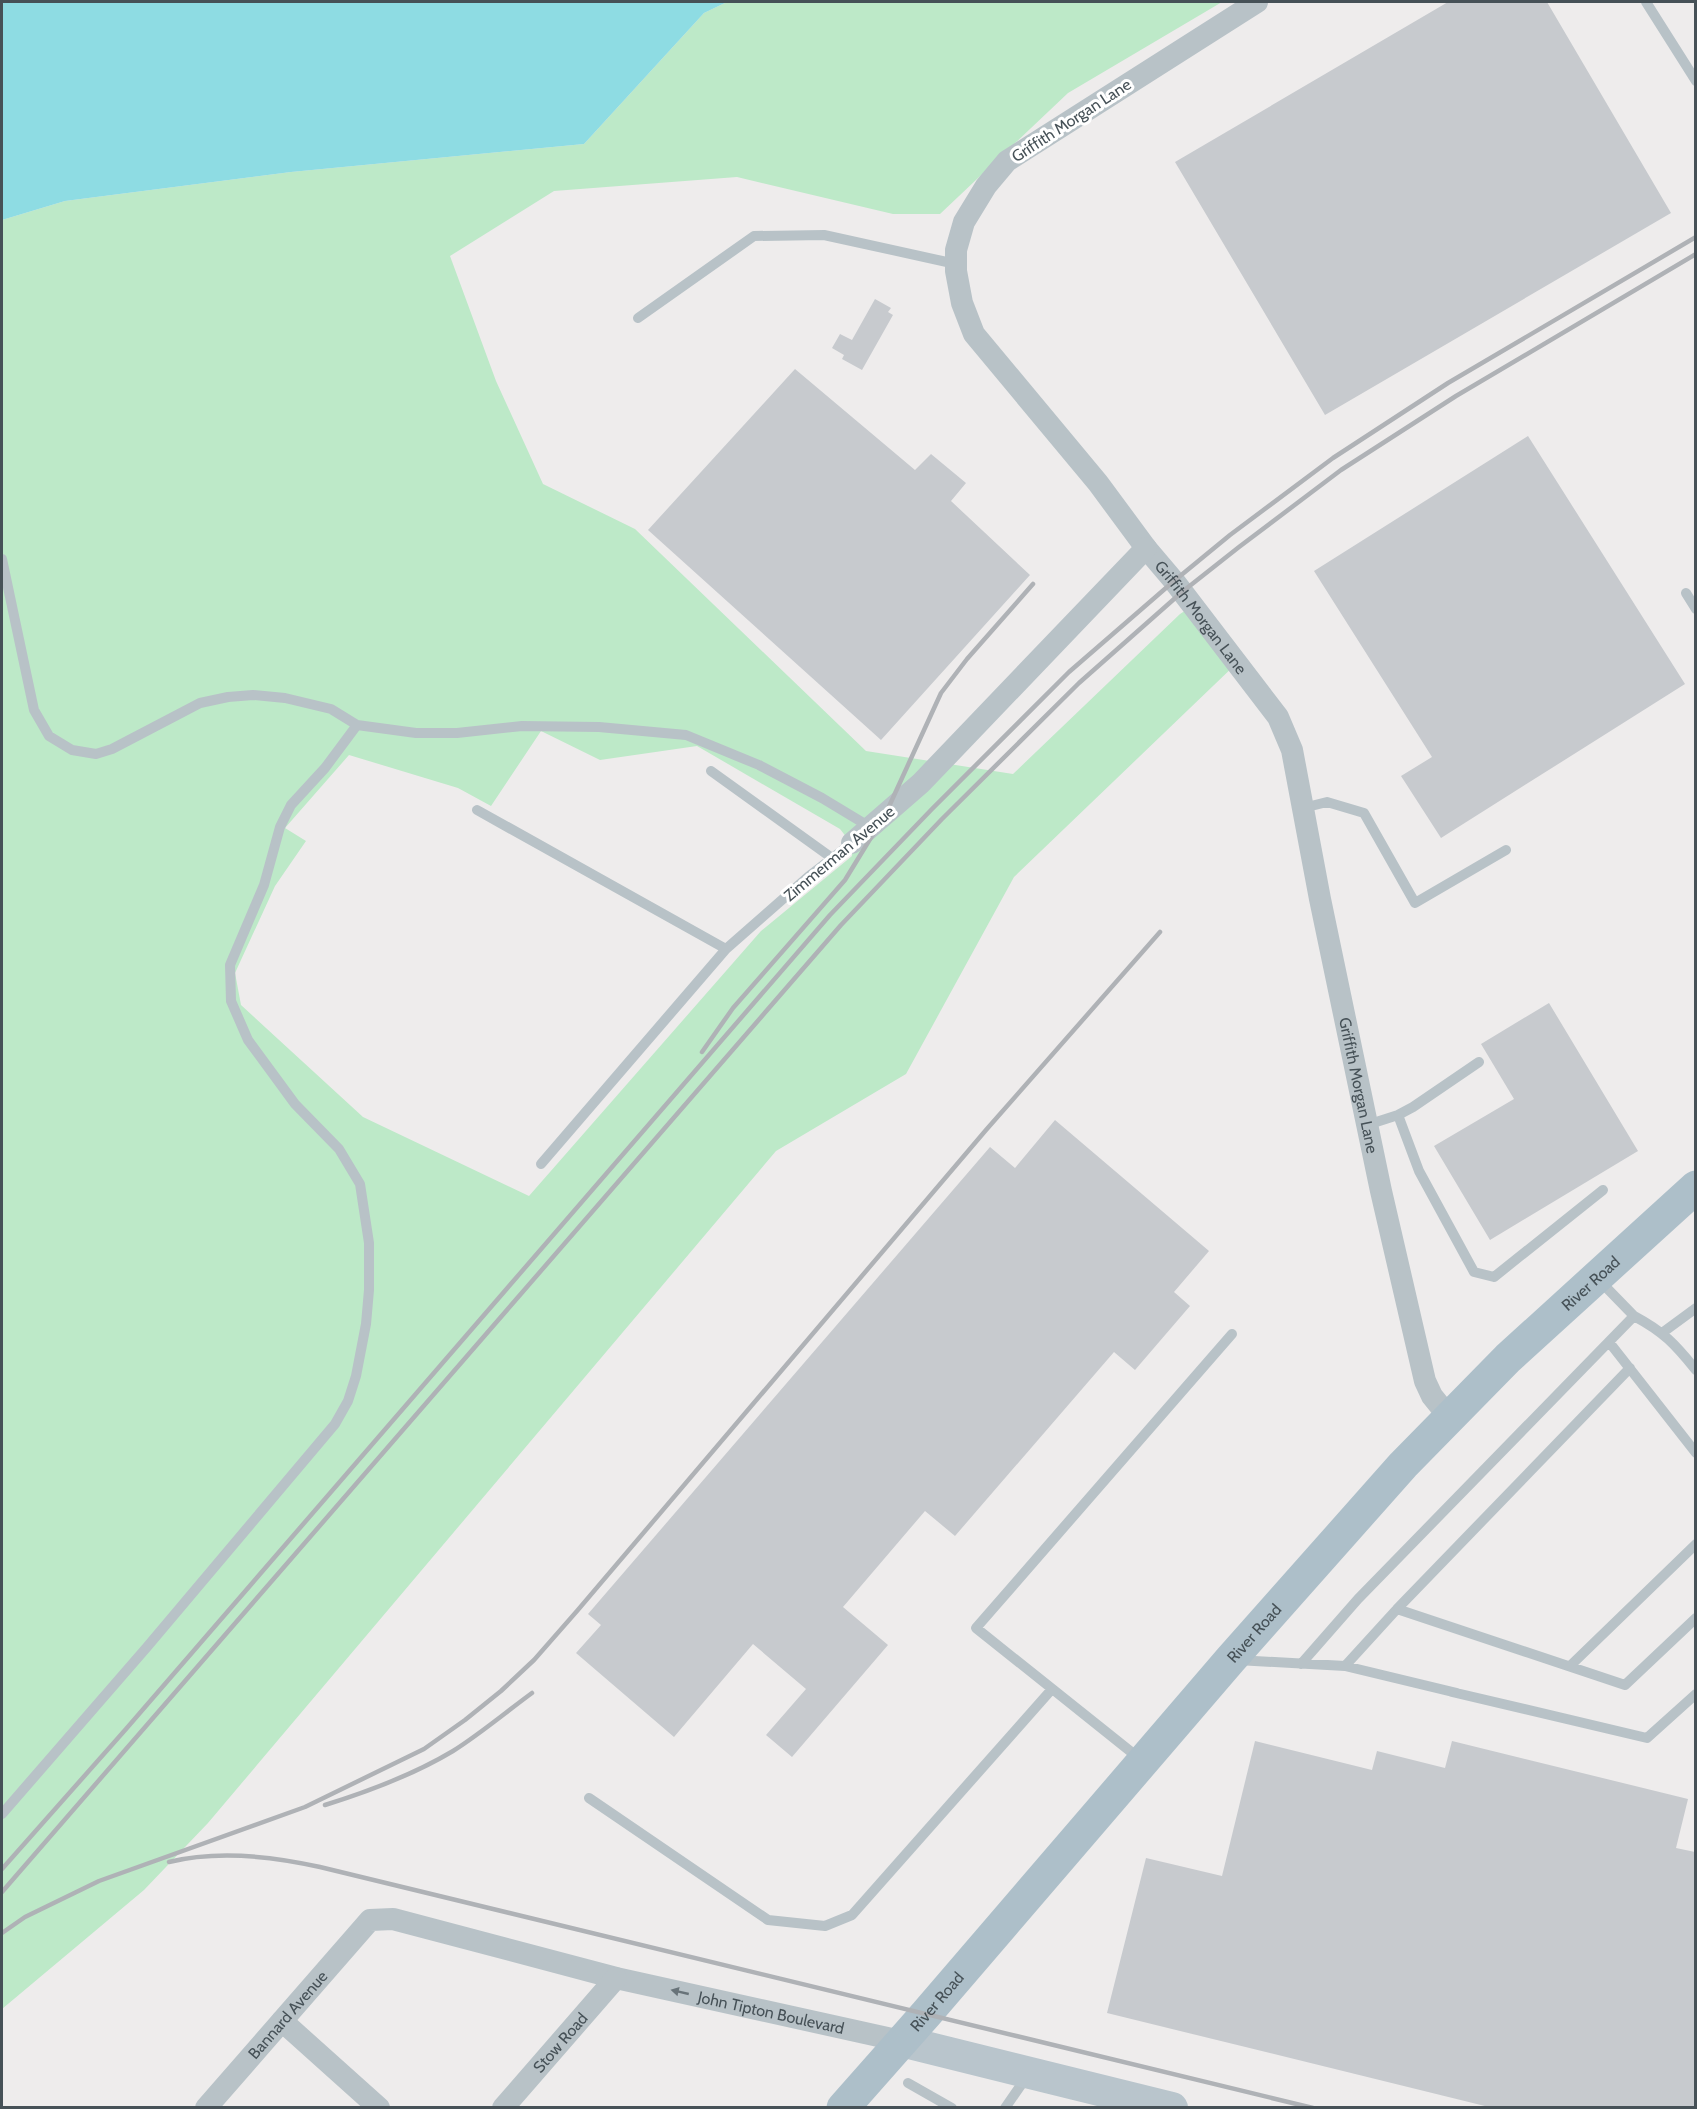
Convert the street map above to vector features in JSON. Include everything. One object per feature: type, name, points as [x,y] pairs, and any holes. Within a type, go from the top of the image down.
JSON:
[{"type":"main road","name":"River Road","points":[[843,2108],[1230,1660],[1403,1465],[1508,1358],[1695,1187]]},
{"type":"street","name":"Griffith Morgan Lane","points":[[1257,2],[1007,161],[986,186],[964,222],[956,250],[956,264],[962,303],[974,334],[1098,483],[1278,717],[1292,750],[1367,1125],[1425,1381],[1432,1396],[1449,1417]]},
{"type":"street","name":"Zimmerman Avenue","points":[[852,843],[921,783],[1146,548]]},
{"type":"street","name":"John Tipton Boulevard","points":[[370,1920],[393,1919],[616,1977],[901,2041],[1172,2108]]},
{"type":"street","name":"Bannard Avenue","points":[[206,2108],[370,1920]]},
{"type":"street","name":"Stow Road","points":[[503,2108],[616,1977]]},
{"type":"street","points":[[282,2021],[380,2108]]},
{"type":"lane","points":[[1646,2],[1695,81]]},
{"type":"lane","points":[[638,318],[754,236],[824,235],[956,264]]},
{"type":"lane","points":[[2,559],[34,711],[49,736],[72,750],[96,754],[112,749],[200,703],[253,695],[285,698],[331,709],[357,725],[416,733],[457,733],[522,726],[599,727],[686,735],[759,765],[822,798],[870,827]]},
{"type":"lane","points":[[1686,593],[1695,609]]},
{"type":"lane","points":[[2,1814],[147,1647],[335,1424],[348,1401],[356,1376],[366,1324],[369,1290],[369,1244],[360,1184],[339,1149],[295,1104],[249,1040],[231,1001],[230,965],[264,885],[280,826],[291,805],[325,768],[357,725]]},
{"type":"lane","points":[[711,771],[832,858]]},
{"type":"lane","points":[[1303,808],[1327,802],[1364,813],[1415,903],[1506,850]]},
{"type":"lane","points":[[477,810],[726,949]]},
{"type":"lane","name":"Zimmerman Avenue","points":[[541,1164],[726,949],[852,843]]},
{"type":"lane","points":[[1367,1125],[1398,1115],[1413,1107],[1479,1062]]},
{"type":"lane","points":[[1398,1115],[1419,1171],[1474,1272],[1494,1277],[1603,1190]]},
{"type":"lane","points":[[1597,1278],[1634,1316],[1675,1343],[1695,1370]]},
{"type":"lane","points":[[1662,1333],[1695,1308]]},
{"type":"lane","points":[[1301,1664],[1358,1599],[1634,1316]]},
{"type":"lane","points":[[1143,1762],[976,1628],[1232,1334]]},
{"type":"lane","points":[[1609,1342],[1695,1453]]},
{"type":"lane","points":[[1345,1666],[1397,1609],[1630,1368]]},
{"type":"lane","points":[[1570,1666],[1695,1544]]},
{"type":"lane","points":[[1397,1609],[1625,1684],[1695,1618]]},
{"type":"lane","points":[[1230,1660],[1345,1666],[1647,1738],[1695,1694]]},
{"type":"lane","points":[[589,1798],[768,1920],[825,1926],[852,1915],[1052,1689]]},
{"type":"lane","points":[[1005,2108],[1030,2073]]},
{"type":"lane","points":[[908,2083],[952,2108]]},
{"type":"green space","points":[[727,2],[1222,2],[1068,93],[940,214],[893,214],[737,177],[554,191],[450,256],[496,381],[543,484],[635,529],[866,751],[1013,774],[1180,614],[1194,605],[1238,662],[1014,877],[906,1074],[776,1151],[208,1823],[144,1890],[2,2009],[2,220],[65,201],[291,172],[584,144],[704,13]],"holes":[[[541,731],[600,760],[697,746],[840,829],[851,843],[852,856],[761,931],[529,1196],[363,1117],[241,1005],[235,973],[275,886],[306,841],[285,828],[349,755],[458,788],[491,806]]]},
{"type":"water","points":[[2,2],[727,2],[704,13],[584,144],[291,172],[65,201],[2,220]]},
{"type":"building","points":[[1448,2],[1547,2],[1671,213],[1325,415],[1175,162]]},
{"type":"building","points":[[875,299],[891,308],[888,312],[893,315],[862,370],[842,359],[844,355],[832,348],[840,334],[852,340]]},
{"type":"building","points":[[795,369],[915,470],[931,454],[966,483],[951,501],[1030,575],[881,740],[648,530]]},
{"type":"building","points":[[1528,436],[1685,684],[1441,838],[1401,776],[1432,757],[1314,571]]},
{"type":"building","points":[[1549,1003],[1638,1151],[1490,1240],[1434,1146],[1514,1099],[1481,1044]]},
{"type":"building","points":[[1055,1120],[1209,1251],[1174,1292],[1190,1306],[1135,1370],[1114,1352],[955,1536],[925,1511],[843,1607],[888,1645],[792,1757],[766,1735],[806,1689],[753,1644],[674,1737],[576,1653],[601,1625],[588,1614],[990,1147],[1015,1168]]},
{"type":"building","points":[[1255,1741],[1372,1770],[1377,1751],[1445,1768],[1452,1741],[1688,1799],[1676,1848],[1695,1852],[1695,2108],[1493,2108],[1107,2013],[1146,1858],[1222,1876]]},
{"type":"railway","points":[[2,1869],[126,1729],[830,915],[1069,672],[1230,535],[1333,458],[1448,383],[1696,237]]},
{"type":"railway","points":[[2,1892],[841,925],[942,819],[1079,683],[1182,592],[1341,470],[1456,396],[1696,254]]},
{"type":"railway","points":[[702,1052],[733,1008],[845,880],[886,813],[941,693],[967,659],[1033,584]]},
{"type":"railway","points":[[2,1933],[25,1917],[99,1881],[305,1807],[424,1749],[501,1691],[534,1660],[577,1611],[986,1130],[1160,932]]},
{"type":"railway","points":[[325,1805],[391,1782],[438,1760],[532,1693]]},
{"type":"railway","points":[[169,1862],[225,1855],[264,1857],[320,1867],[1313,2108]]}]
